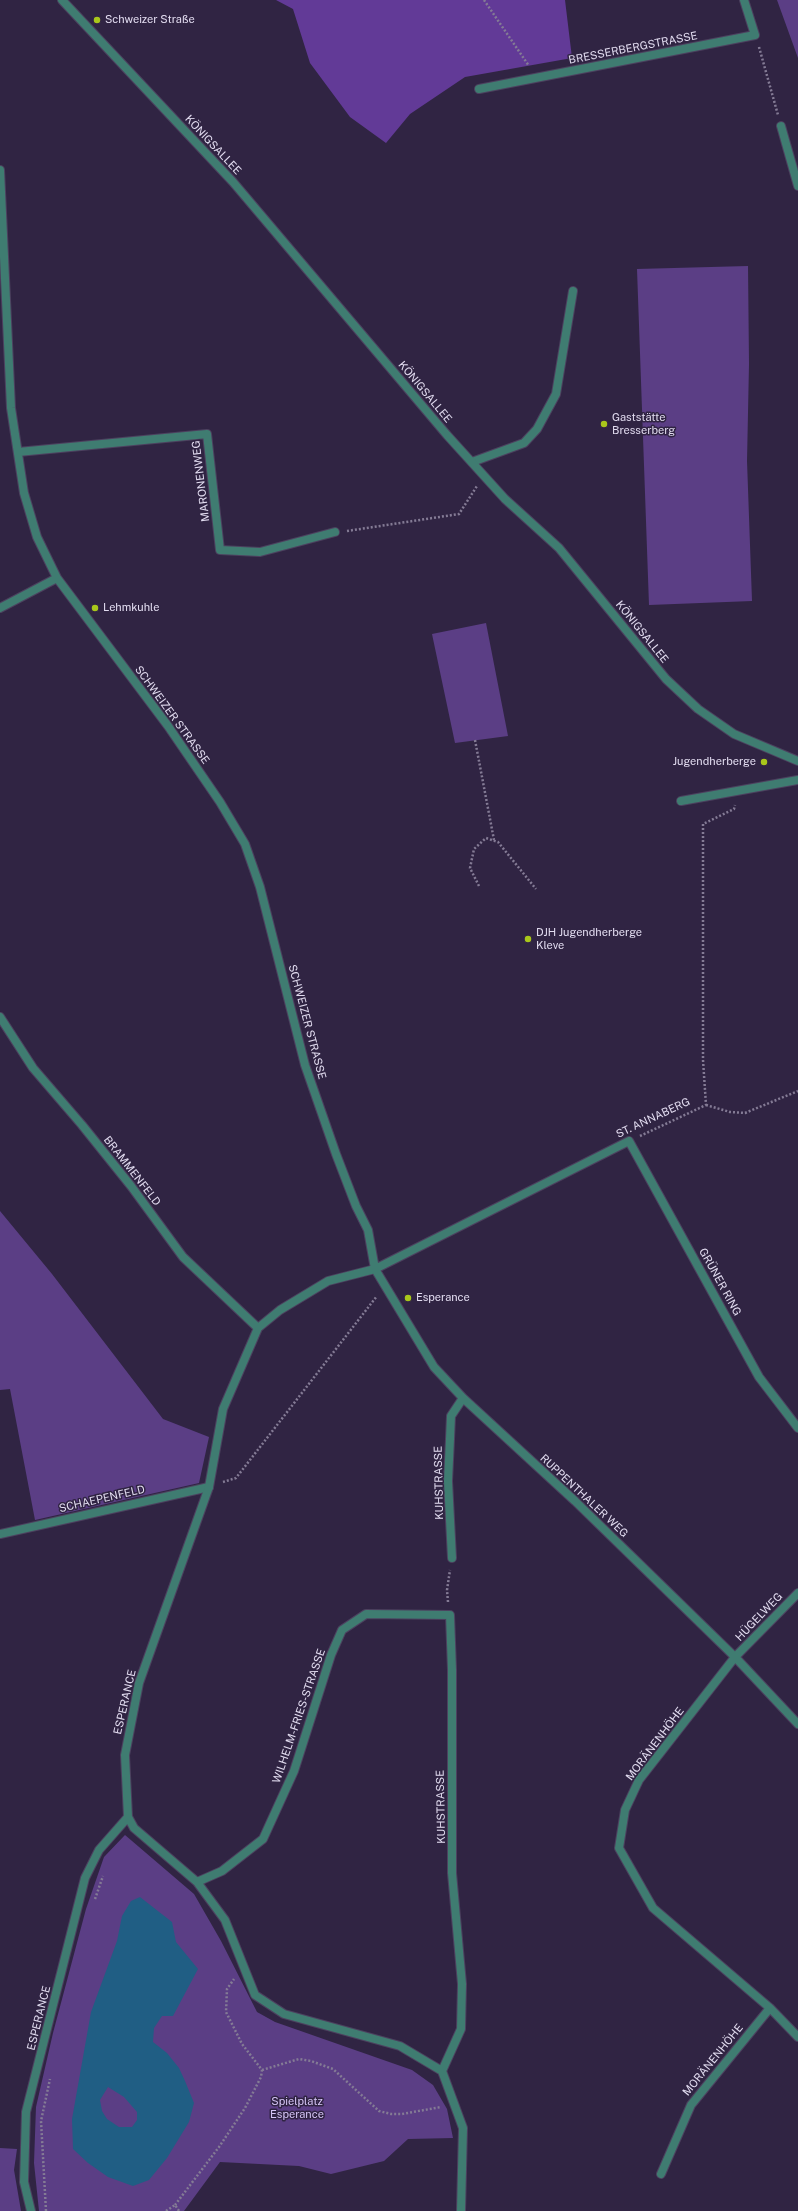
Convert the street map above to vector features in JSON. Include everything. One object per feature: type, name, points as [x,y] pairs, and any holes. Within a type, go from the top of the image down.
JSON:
[{"type":"street","name":"KÖNIGSALLEE","points":[[62,0],[233,182],[505,499],[559,548],[666,679],[698,709],[734,734],[798,761]]},
{"type":"street","points":[[744,0],[755,34]]},
{"type":"street","name":"BRESSERBERGSTRASSE","points":[[479,89],[755,34]]},
{"type":"street","points":[[782,126],[798,186]]},
{"type":"street","name":"SCHWEIZER STRASSE","points":[[0,170],[11,408],[24,493],[37,537],[57,578],[168,726],[220,802],[245,844],[260,887],[305,1065],[336,1154],[356,1206],[368,1230],[375,1269]]},
{"type":"street","points":[[472,462],[524,443],[537,430],[556,394],[573,291]]},
{"type":"street","name":"MARONENWEG","points":[[18,452],[207,434],[220,550],[260,552],[335,532]]},
{"type":"street","points":[[0,608],[57,578]]},
{"type":"street","points":[[681,801],[798,780]]},
{"type":"street","name":"BRAMMENFELD","points":[[0,1017],[33,1068],[102,1149],[183,1257],[258,1328]]},
{"type":"street","name":"ST. ANNABERG","points":[[375,1269],[629,1141]]},
{"type":"street","name":"GRÜNER RING","points":[[629,1141],[759,1377],[798,1428]]},
{"type":"street","name":"RUPPENTHALER WEG","points":[[375,1269],[434,1368],[463,1398],[575,1501],[735,1657],[798,1724]]},
{"type":"street","name":"ESPERANCE","points":[[31,2211],[24,2182],[28,2104],[85,1878],[99,1850],[128,1817],[125,1755],[139,1683],[209,1487],[223,1409],[258,1328],[280,1310],[328,1281],[375,1269]]},
{"type":"street","name":"KUHSTRASSE","points":[[452,1558],[448,1480],[451,1416],[463,1398]]},
{"type":"street","name":"SCHAEPENFELD","points":[[0,1534],[209,1487]]},
{"type":"street","name":"HÜGELWEG","points":[[735,1657],[798,1593]]},
{"type":"street","name":"WILHELM-FRIES-STRASSE","points":[[197,1882],[222,1871],[263,1839],[294,1771],[331,1655],[342,1630],[366,1614],[450,1615]]},
{"type":"street","name":"KUHSTRASSE","points":[[442,2071],[461,2030],[462,1984],[452,1874],[452,1670],[450,1615]]},
{"type":"street","name":"MORÄNENHÖHE","points":[[735,1657],[639,1780],[625,1810],[619,1848],[653,1908],[770,2008],[798,2037]]},
{"type":"street","points":[[128,1817],[134,1828],[197,1882],[225,1920],[245,1965],[255,1995],[284,2014],[400,2046],[442,2071],[456,2104],[463,2128],[461,2211]]},
{"type":"street","name":"MORÄNENHÖHE","points":[[661,2174],[691,2104],[770,2008]]},
{"type":"path","points":[[484,0],[537,78]]},
{"type":"path","points":[[755,34],[782,126]]},
{"type":"path","points":[[335,532],[459,514],[484,475]]},
{"type":"path","points":[[475,740],[494,840]]},
{"type":"path","name":"ST. ANNABERG","points":[[629,1141],[706,1105],[702,1060],[703,824],[734,809],[737,790]]},
{"type":"path","points":[[479,886],[470,868],[474,849],[486,838],[498,842],[536,889]]},
{"type":"path","points":[[706,1105],[730,1112],[745,1113],[798,1091]]},
{"type":"path","points":[[209,1487],[236,1478],[385,1286]]},
{"type":"path","points":[[450,1615],[447,1590],[452,1558]]},
{"type":"path","points":[[92,1907],[104,1872]]},
{"type":"path","points":[[166,2211],[175,2205],[219,2147],[245,2108],[261,2077],[262,2070],[242,2044],[226,2012],[227,1989],[245,1965]]},
{"type":"path","points":[[262,2070],[299,2059],[312,2061],[333,2069],[379,2111],[391,2114],[456,2104]]},
{"type":"path","points":[[46,2211],[41,2121],[51,2074]]},
{"type":"path","points":[[175,2205],[179,2211]]},
{"type":"green space","points":[[777,0],[798,0],[798,58]]},
{"type":"green space","points":[[748,266],[749,364],[747,461],[752,601],[649,605],[637,269]]},
{"type":"green space","points":[[486,623],[508,736],[455,743],[432,634]]},
{"type":"green space","points":[[0,1211],[52,1274],[163,1419],[209,1437],[199,1483],[35,1520],[10,1389],[0,1390]]},
{"type":"green space","name":"Spielplatz Esperance","points":[[125,1835],[194,1894],[221,1941],[257,2012],[275,2022],[412,2070],[433,2085],[447,2109],[453,2138],[408,2139],[384,2161],[331,2174],[299,2166],[220,2162],[184,2211],[39,2211],[34,2163],[36,2107],[53,2033],[86,1909],[104,1857]]},
{"type":"green space","points":[[0,2148],[17,2149],[14,2170],[21,2211],[0,2211]]},
{"type":"shaded area","points":[[276,0],[565,0],[572,58],[465,77],[410,114],[386,143],[350,117],[310,63],[293,9]]},
{"type":"water","points":[[140,1897],[172,1922],[176,1942],[198,1969],[173,2016],[162,2016],[154,2028],[153,2042],[167,2053],[179,2068],[185,2081],[194,2103],[189,2122],[167,2158],[149,2180],[133,2186],[108,2177],[88,2163],[73,2149],[72,2119],[91,2012],[117,1941],[122,1916],[131,1901]],"holes":[[[108,2087],[124,2097],[137,2112],[137,2120],[132,2127],[119,2127],[107,2119],[102,2111],[100,2100]]]},
{"type":"place","name":"Schweizer Straße","points":[[97,20]]},
{"type":"place","name":"Gaststätte Bresserberg","points":[[604,424]]},
{"type":"place","name":"Lehmkuhle","points":[[95,608]]},
{"type":"place","name":"Jugendherberge","points":[[764,762]]},
{"type":"place","name":"DJH Jugendherberge Kleve","points":[[528,939]]},
{"type":"place","name":"Esperance","points":[[408,1298]]}]
